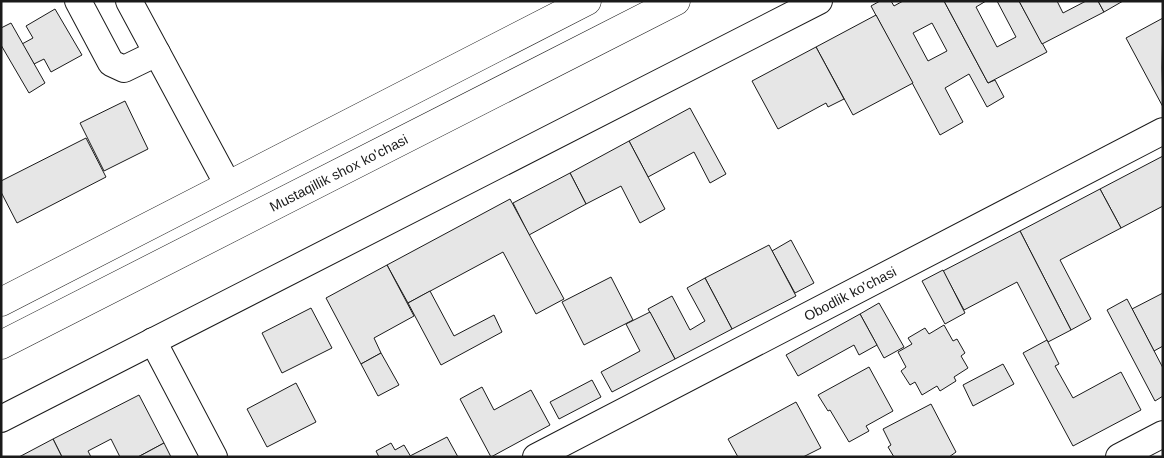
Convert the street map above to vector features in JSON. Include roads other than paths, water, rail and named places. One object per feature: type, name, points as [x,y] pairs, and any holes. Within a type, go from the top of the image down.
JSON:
[{"type":"main road","points":[[1,302],[587,1]]},
{"type":"main road","name":"Mustaqillik shox ko'chasi","points":[[1,346],[676,1]]},
{"type":"street","points":[[78,1],[111,63],[124,69],[157,54]]},
{"type":"street","points":[[129,1],[228,185]]},
{"type":"street","points":[[1,419],[818,1]]},
{"type":"street","name":"Obodlik ko'chasi","points":[[536,457],[1163,131]]},
{"type":"street","points":[[153,341],[214,457]]},
{"type":"street","points":[[1119,457],[1163,434]]}]
